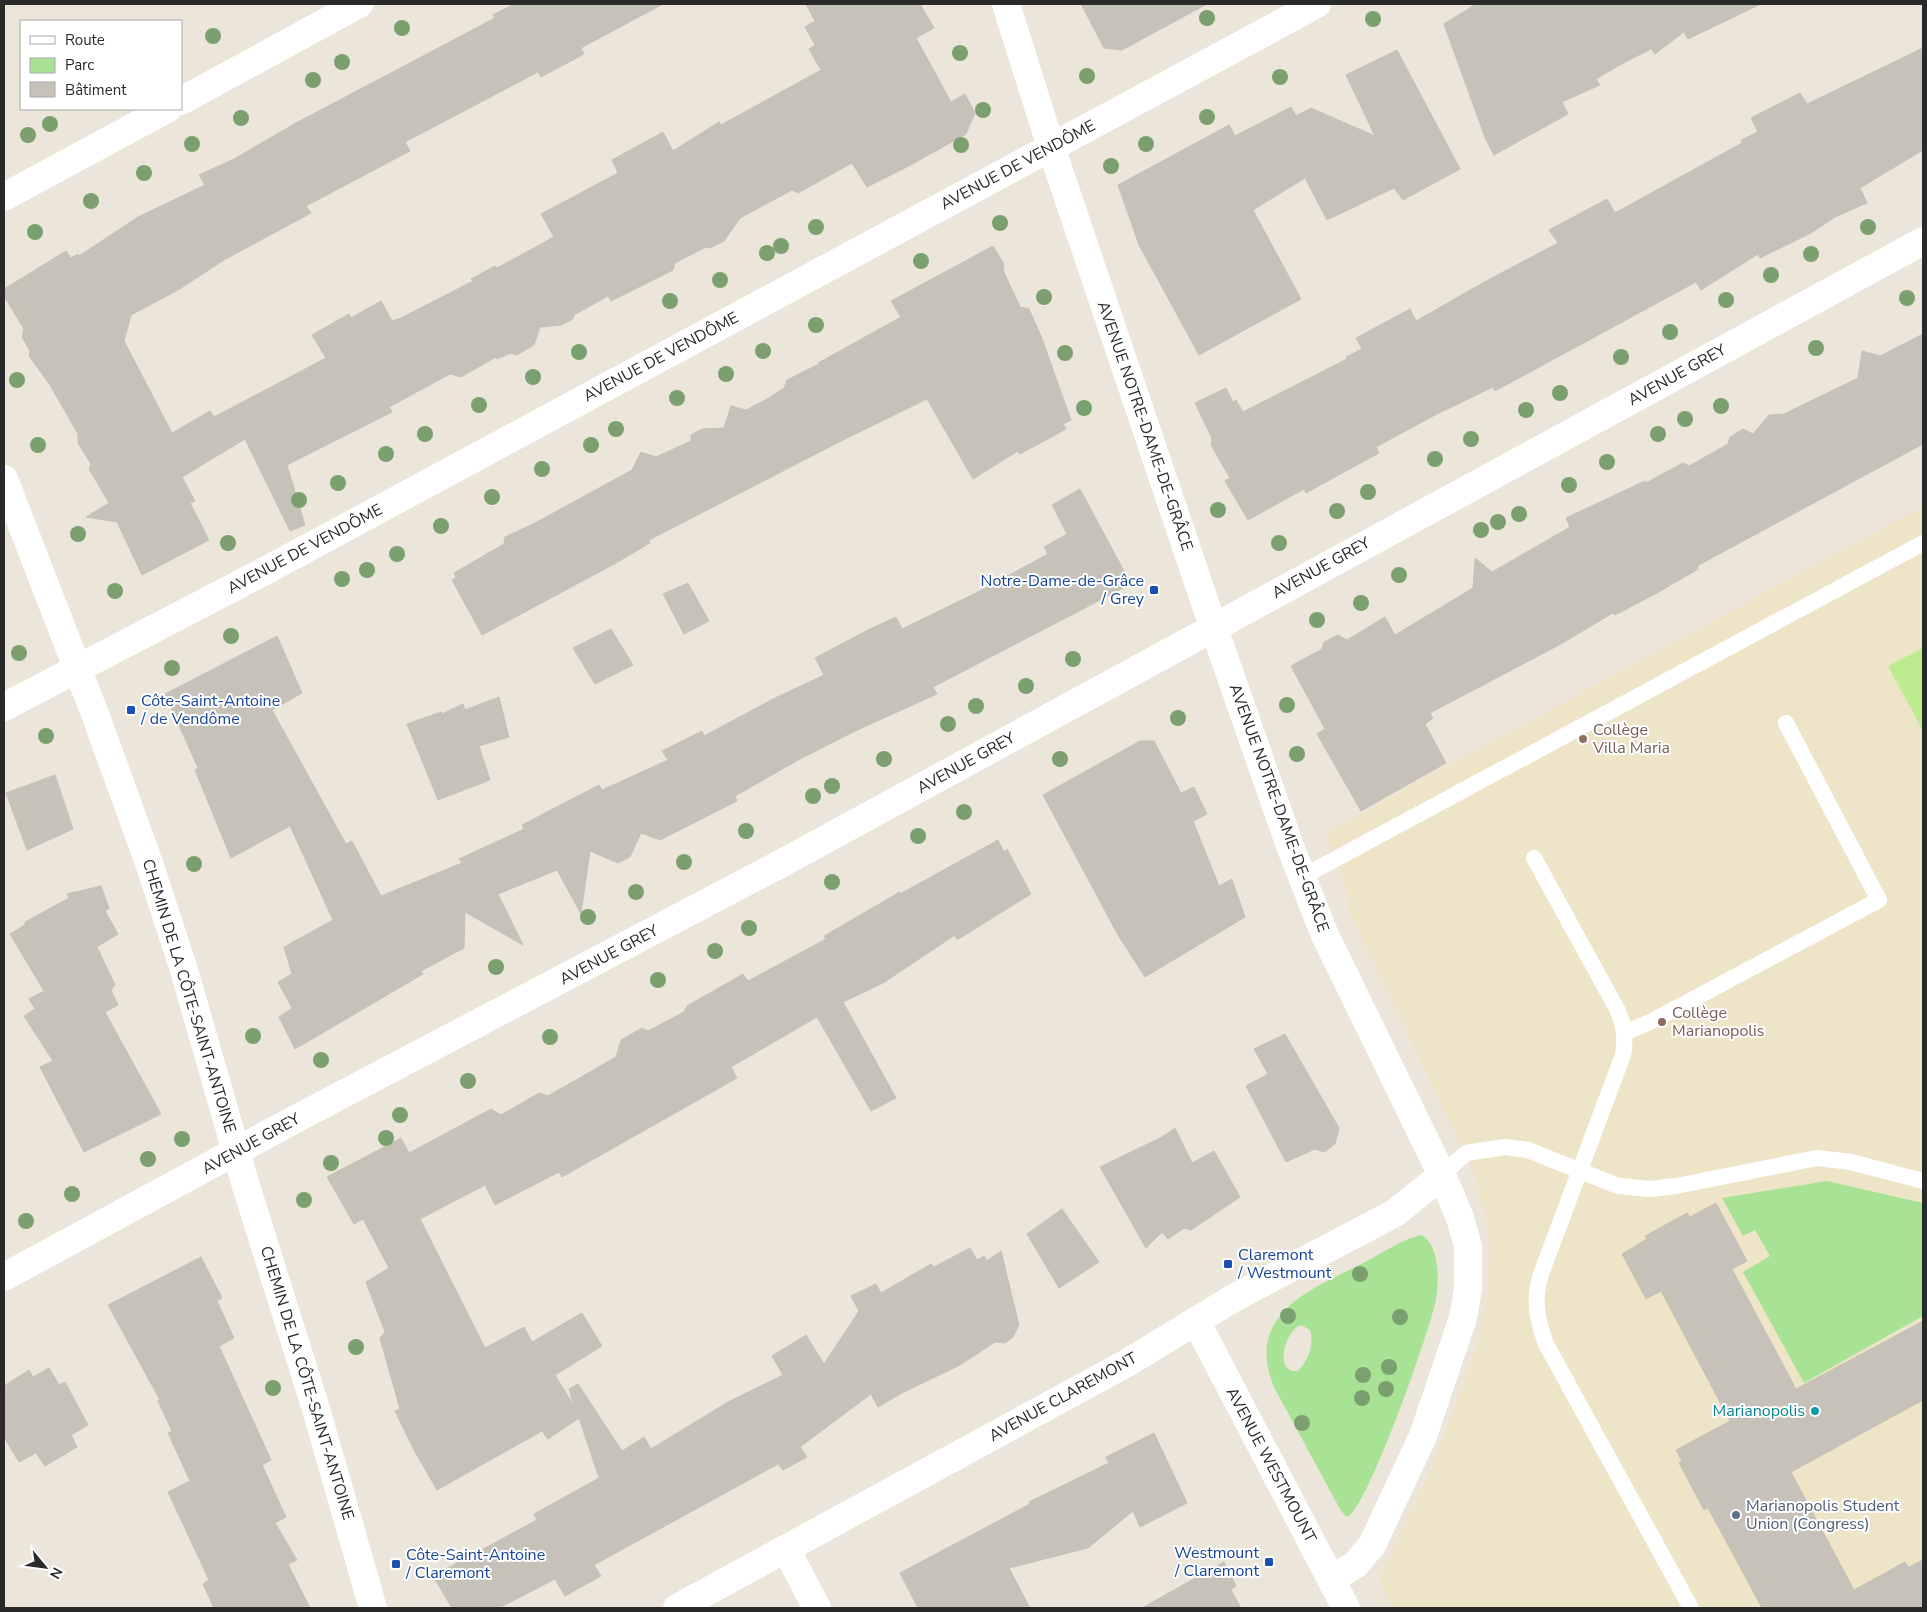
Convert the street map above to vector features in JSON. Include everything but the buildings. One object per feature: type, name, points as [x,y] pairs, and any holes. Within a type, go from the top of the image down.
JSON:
[{"type":"street","points":[[182,100],[359,4]]},
{"type":"street","name":"AVENUE NOTRE-DAME-DE-GRÂCE","points":[[1006,4],[1052,147],[1213,626],[1302,876],[1324,933],[1442,1175],[1460,1218],[1468,1246],[1468,1289],[1463,1318],[1423,1436],[1376,1537],[1355,1565],[1331,1579]]},
{"type":"street","name":"AVENUE DE VENDÔME","points":[[4,706],[263,572],[1317,4]]},
{"type":"street","points":[[4,198],[165,110]]},
{"type":"street","name":"AVENUE GREY","points":[[4,1277],[784,862],[1213,626],[1923,241]]},
{"type":"street","name":"CHEMIN DE LA CÔTE-SAINT-ANTOINE","points":[[4,479],[151,868],[184,970],[236,1152],[316,1409],[373,1608]]},
{"type":"street","name":"AVENUE CLAREMONT","points":[[677,1608],[1127,1363],[1232,1299],[1395,1213],[1442,1175]]},
{"type":"street","name":"AVENUE WESTMOUNT","points":[[1196,1321],[1346,1608]]},
{"type":"street","points":[[786,1549],[817,1608]]},
{"type":"lane","points":[[1302,876],[1923,543]]},
{"type":"lane","points":[[1624,1033],[1652,1021],[1879,900],[1786,723]]},
{"type":"lane","points":[[1534,858],[1617,1009],[1624,1033],[1623,1055],[1537,1288],[1535,1300],[1538,1321],[1546,1344],[1691,1608]]},
{"type":"lane","points":[[1442,1175],[1466,1153],[1504,1147],[1528,1150],[1618,1186],[1650,1189],[1817,1158],[1836,1159],[1923,1181]]},
{"type":"shaded area","name":"Collège Marianopolis","points":[[1923,506],[1923,1608],[1392,1608],[1379,1579],[1432,1468],[1475,1351],[1486,1302],[1490,1251],[1487,1225],[1474,1173],[1348,909],[1349,897],[1325,833]]},
{"type":"green space","points":[[1923,648],[1923,731],[1888,666]]},
{"type":"green space","points":[[1827,1181],[1923,1203],[1923,1316],[1804,1383],[1743,1272],[1770,1256],[1755,1230],[1743,1236],[1722,1198]]},
{"type":"green space","points":[[1421,1235],[1432,1246],[1437,1264],[1438,1283],[1432,1316],[1383,1453],[1369,1484],[1356,1507],[1347,1517],[1341,1511],[1274,1387],[1267,1362],[1268,1341],[1275,1323],[1287,1308],[1304,1295],[1392,1247]],"holes":[[[1301,1325],[1310,1330],[1312,1340],[1308,1357],[1298,1371],[1290,1370],[1286,1366],[1284,1359],[1286,1343],[1290,1335]]]},
{"type":"place","name":"Notre-Dame-de-Grâce / Grey","points":[[1154,590]]},
{"type":"place","name":"Côte-Saint-Antoine / de Vendôme","points":[[131,710]]},
{"type":"place","name":"Collège Villa Maria","points":[[1583,739]]},
{"type":"place","name":"Collège Marianopolis","points":[[1662,1022]]},
{"type":"place","name":"Claremont / Westmount","points":[[1228,1264]]},
{"type":"place","name":"Marianopolis","points":[[1815,1411]]},
{"type":"place","name":"Marianopolis Student Union (Congress)","points":[[1736,1515]]},
{"type":"place","name":"Westmount / Claremont","points":[[1269,1562]]},
{"type":"place","name":"Côte-Saint-Antoine / Claremont","points":[[396,1564]]}]
